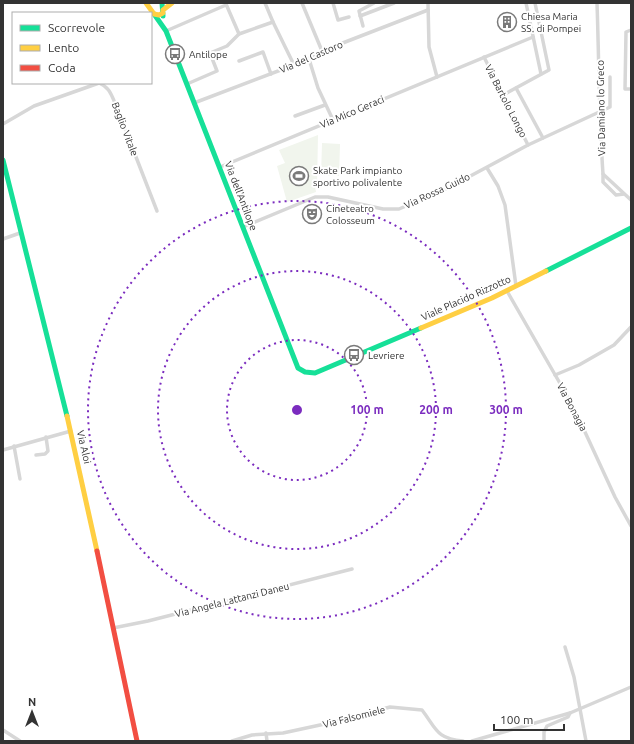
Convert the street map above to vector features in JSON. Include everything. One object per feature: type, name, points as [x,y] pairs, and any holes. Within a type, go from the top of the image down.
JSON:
[{"type":"street","points":[[162,3],[163,25]]},
{"type":"street","points":[[154,14],[159,15],[172,3]]},
{"type":"street","points":[[265,3],[294,65]]},
{"type":"street","points":[[302,3],[322,51]]},
{"type":"street","points":[[333,3],[338,20],[349,17]]},
{"type":"street","points":[[363,26],[359,11],[374,3]]},
{"type":"street","points":[[360,16],[394,3]]},
{"type":"street","points":[[428,3],[429,46],[437,76]]},
{"type":"street","points":[[526,3],[540,74]]},
{"type":"street","points":[[503,95],[549,70],[535,3]]},
{"type":"street","name":"Via Damiano lo Greco","points":[[597,3],[600,63],[599,111],[603,174],[631,200]]},
{"type":"street","points":[[146,4],[163,25]]},
{"type":"street","points":[[166,31],[226,4],[239,34]]},
{"type":"street","name":"Via del Castoro","points":[[194,103],[294,65],[322,51],[428,10]]},
{"type":"street","points":[[187,84],[217,71],[210,54],[227,46],[239,34],[273,22]]},
{"type":"street","name":"Via dell'Antilope","points":[[163,25],[220,167],[295,362],[298,368],[303,372]]},
{"type":"street","points":[[631,30],[626,32],[625,89],[631,89]]},
{"type":"street","name":"Via Mico Geraci","points":[[220,167],[533,37]]},
{"type":"street","points":[[238,61],[263,52],[271,74]]},
{"type":"street","name":"Via Bartolo Longo","points":[[484,57],[528,145]]},
{"type":"street","points":[[308,59],[325,105],[333,120]]},
{"type":"street","points":[[599,111],[610,107],[610,77]]},
{"type":"street","name":"Baglio Vitale","points":[[3,124],[22,112],[53,98],[96,84]]},
{"type":"street","name":"Baglio Vitale","points":[[102,84],[109,89],[157,210]]},
{"type":"street","points":[[516,88],[543,138]]},
{"type":"street","points":[[295,116],[325,105]]},
{"type":"street","name":"Via Rossa Guido","points":[[243,227],[315,197],[328,197],[383,209],[399,209],[448,188],[528,145],[599,111]]},
{"type":"street","name":"Via Aloi","points":[[3,160],[20,233],[71,431],[137,741]]},
{"type":"street","points":[[487,168],[498,186],[505,205],[516,286]]},
{"type":"street","name":"Viale Placido Rizzotto","points":[[303,372],[315,372],[507,291],[631,228]]},
{"type":"street","points":[[3,240],[20,233]]},
{"type":"street","name":"Via Bonagia","points":[[507,291],[584,427],[604,475],[631,526]]},
{"type":"street","points":[[555,375],[584,362],[614,345],[622,334],[631,327]]},
{"type":"street","points":[[3,450],[71,431]]},
{"type":"street","points":[[36,455],[45,454],[48,451],[46,437]]},
{"type":"street","points":[[14,446],[20,479]]},
{"type":"street","name":"Via Angela Lattanzi Daneu","points":[[113,628],[148,621],[352,569]]},
{"type":"street","points":[[565,647],[574,677],[586,741]]},
{"type":"street","points":[[472,741],[570,713],[631,687]]},
{"type":"street","name":"Via Falsomiele","points":[[232,741],[252,735],[282,733],[334,722],[381,709],[404,707],[422,710],[429,722],[442,737],[463,741]]},
{"type":"street","points":[[544,741],[544,732],[547,726],[568,717],[570,713]]},
{"type":"street","points":[[3,730],[20,741]]},
{"type":"street","points":[[266,733],[267,741]]},
{"type":"shaded area","name":"Skate Park impianto sportivo polivalente","points":[[318,135],[317,186],[315,186],[316,192],[287,202],[277,166],[285,163],[279,150]]},
{"type":"shaded area","points":[[322,143],[340,144],[339,176],[321,176]]},
{"type":"traffic: fast","points":[[162,3],[163,16]]},
{"type":"traffic: fast","points":[[154,14],[166,31],[298,368],[305,372],[315,373],[421,328]]},
{"type":"traffic: fast","points":[[3,160],[67,416]]},
{"type":"traffic: fast","points":[[546,271],[631,228]]},
{"type":"traffic: slow","points":[[146,3],[154,14],[159,15],[163,13]]},
{"type":"traffic: slow","points":[[163,10],[172,3]]},
{"type":"traffic: slow","points":[[421,328],[492,298],[546,271]]},
{"type":"traffic: slow","points":[[67,416],[97,551]]},
{"type":"traffic: jam","points":[[97,551],[137,741]]},
{"type":"place","name":"Chiesa Maria SS. di Pompei","points":[[507,22]]},
{"type":"place","name":"Antilope","points":[[175,54]]},
{"type":"place","name":"Skate Park impianto sportivo polivalente","points":[[299,176]]},
{"type":"place","name":"Cineteatro Colosseum","points":[[312,214]]},
{"type":"place","name":"Levriere","points":[[354,355]]}]
